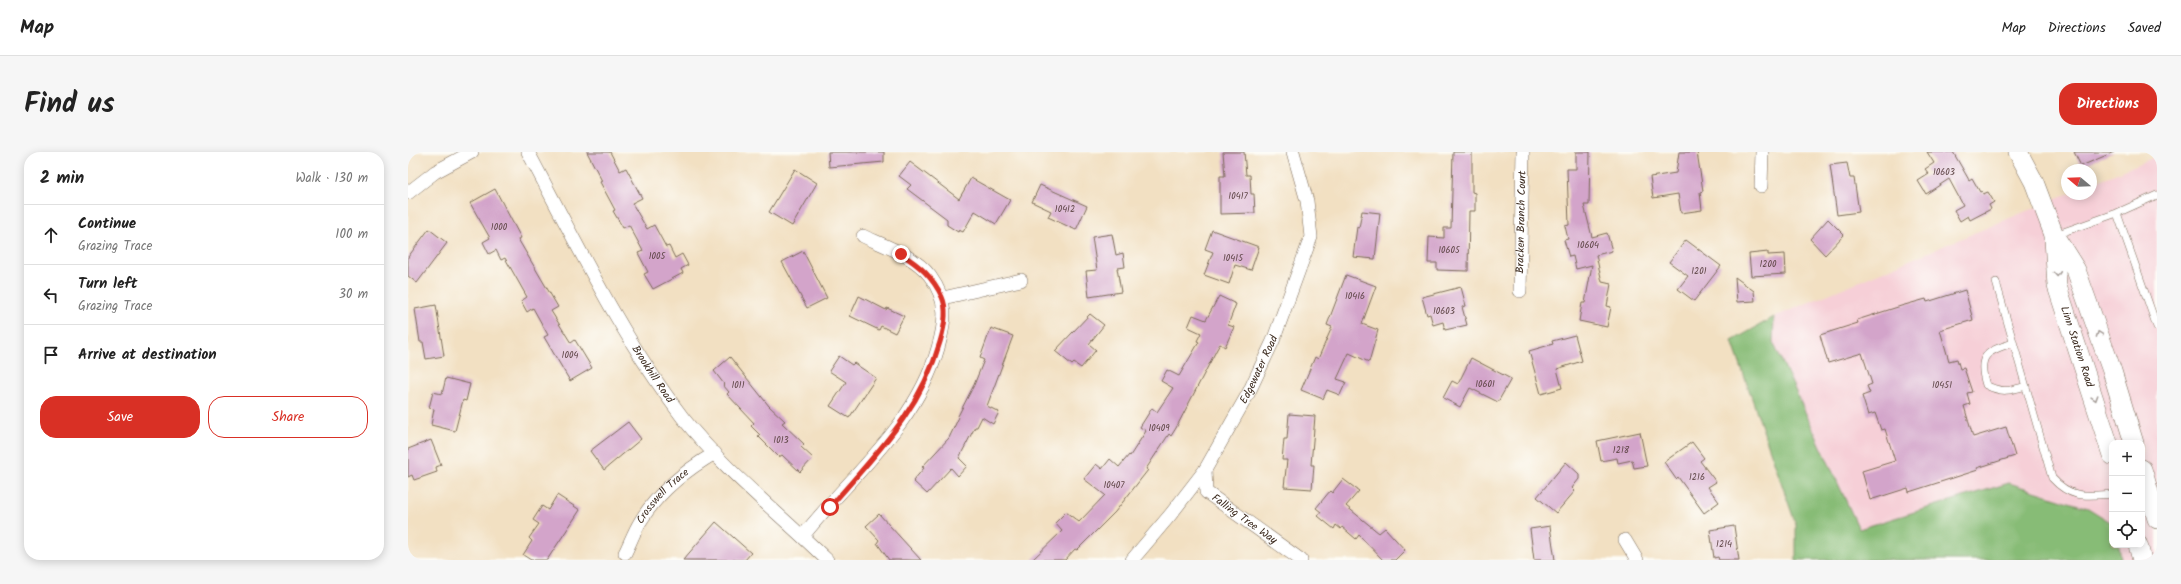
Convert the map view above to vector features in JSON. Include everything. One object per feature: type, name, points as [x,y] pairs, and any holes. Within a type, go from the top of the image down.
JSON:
[{"type":"street","points":[[408,193],[435,172],[472,152]]},
{"type":"street","name":"Brookhill Road","points":[[528,152],[643,361],[684,419],[736,476],[803,536],[827,560]]},
{"type":"street","name":"Edgewater Road","points":[[1132,560],[1157,532],[1205,470],[1248,394],[1273,341],[1312,237],[1307,201],[1293,152]]},
{"type":"street","name":"Bracken Branch Court","points":[[1520,291],[1522,152]]},
{"type":"street","points":[[1761,186],[1762,152]]},
{"type":"street","name":"Linn Station Road","points":[[2018,152],[2034,182],[2054,235],[2076,270],[2112,371],[2133,440]]},
{"type":"street","name":"Linn Station Road","points":[[2054,235],[2058,286],[2109,446]]},
{"type":"street","points":[[803,536],[892,435],[916,402],[934,362],[945,325],[943,298],[930,276],[917,264],[901,254],[863,236]]},
{"type":"street","points":[[943,298],[1021,280]]},
{"type":"street","name":"Crosswell Trace","points":[[625,553],[640,522],[654,504],[680,477],[715,453]]},
{"type":"street","name":"Falling Tree Way","points":[[1205,470],[1206,492],[1301,560]]},
{"type":"street","points":[[2145,476],[2157,519]]},
{"type":"street","points":[[1625,540],[1637,560]]},
{"type":"street","points":[[2139,548],[2142,560]]},
{"type":"lane","points":[[2054,235],[2117,213],[2156,197]]},
{"type":"lane","points":[[2117,213],[2157,327]]},
{"type":"lane","points":[[1996,282],[2052,478],[2062,489],[2071,493],[2086,496],[2109,494]]},
{"type":"lane","points":[[2013,342],[1994,349],[1984,360],[1981,368],[1986,385],[1997,391],[2008,392],[2026,386]]},
{"type":"shaded area","points":[[2157,156],[2157,560],[2121,560],[2119,548],[2145,548],[2145,440],[2109,440],[2109,521],[2088,508],[2009,483],[1859,529],[1773,342],[1774,317],[2061,197],[2061,200],[2097,200],[2097,181]]},
{"type":"green space","points":[[1774,317],[1773,342],[1859,529],[2009,483],[2088,508],[2109,521],[2109,548],[2119,548],[2121,560],[1796,560],[1796,525],[1732,341]]},
{"type":"building","points":[[587,152],[610,152],[620,171],[626,168],[642,198],[632,203],[647,229],[654,225],[666,247],[669,246],[675,258],[682,254],[688,265],[681,269],[683,273],[653,289],[644,274],[648,272],[638,253],[643,251],[629,225],[623,228],[613,211],[615,210],[600,182],[602,181]]},
{"type":"building","points":[[828,152],[884,152],[884,162],[829,167]]},
{"type":"building","points":[[1223,152],[1244,152],[1246,175],[1250,175],[1251,194],[1254,194],[1255,213],[1220,214],[1220,176],[1225,176]]},
{"type":"building","points":[[1453,152],[1472,152],[1472,192],[1475,193],[1475,211],[1469,211],[1468,271],[1437,270],[1437,263],[1428,263],[1429,237],[1444,238],[1444,228],[1451,228]]},
{"type":"building","points":[[1576,152],[1590,152],[1589,205],[1584,205],[1592,237],[1607,233],[1612,251],[1596,255],[1602,282],[1611,284],[1607,306],[1611,307],[1607,327],[1579,321],[1582,303],[1585,303],[1592,265],[1576,269],[1573,256],[1569,257],[1564,240],[1568,239],[1565,226],[1569,225],[1567,169],[1576,169]]},
{"type":"building","points":[[1679,152],[1697,152],[1703,191],[1700,192],[1702,210],[1681,213],[1678,194],[1653,198],[1650,177],[1676,173]]},
{"type":"building","points":[[1927,152],[1953,152],[1969,180],[1972,178],[1980,192],[1982,191],[1983,194],[1988,192],[1994,202],[1989,205],[1991,209],[1970,220],[1968,216],[1960,221],[1954,210],[1963,205],[1949,179],[1926,194],[1918,181],[1929,174],[1925,169],[1934,163]]},
{"type":"building","points":[[2074,152],[2114,152],[2086,164],[2080,164]]},
{"type":"building","points":[[910,162],[959,199],[971,178],[1010,200],[996,224],[975,211],[963,232],[959,230],[958,232],[947,225],[947,219],[907,189],[911,185],[899,176]]},
{"type":"building","points":[[1847,163],[1850,178],[1854,178],[1859,212],[1837,215],[1830,165]]},
{"type":"building","points":[[795,169],[817,183],[792,226],[769,212]]},
{"type":"building","points":[[1040,185],[1087,206],[1076,230],[1048,217],[1051,211],[1032,202]]},
{"type":"building","points":[[495,189],[521,238],[518,239],[558,307],[551,311],[571,343],[575,340],[592,368],[570,381],[544,337],[548,335],[533,308],[527,312],[521,301],[527,297],[505,258],[501,260],[496,250],[489,254],[483,242],[490,238],[470,203]]},
{"type":"building","points":[[1362,211],[1380,213],[1375,259],[1353,257],[1357,227],[1359,228]]},
{"type":"building","points":[[1828,219],[1844,235],[1825,255],[1810,239]]},
{"type":"building","points":[[429,229],[447,243],[417,283],[408,276],[408,257]]},
{"type":"building","points":[[1212,230],[1259,247],[1251,270],[1235,265],[1229,284],[1204,275],[1213,252],[1205,249]]},
{"type":"building","points":[[1112,234],[1116,255],[1123,253],[1125,267],[1117,268],[1121,292],[1089,297],[1086,271],[1097,270],[1092,237]]},
{"type":"building","points":[[1686,240],[1721,266],[1694,301],[1678,289],[1688,276],[1669,262]]},
{"type":"building","points":[[803,251],[827,298],[807,308],[782,262]]},
{"type":"building","points":[[1768,252],[1768,255],[1785,254],[1786,274],[1751,276],[1749,254]]},
{"type":"building","points":[[1346,275],[1376,286],[1362,324],[1378,330],[1369,362],[1349,353],[1337,379],[1346,382],[1340,395],[1327,390],[1323,399],[1301,390],[1315,357],[1318,359],[1332,327],[1327,325]]},
{"type":"building","points":[[1735,277],[1754,291],[1755,301],[1737,302]]},
{"type":"building","points":[[1461,287],[1466,306],[1462,307],[1467,325],[1445,330],[1443,322],[1433,325],[1430,314],[1427,315],[1422,297]]},
{"type":"building","points":[[1965,290],[1973,320],[1940,330],[1949,361],[1957,359],[1960,369],[1964,368],[1972,392],[1967,393],[1970,404],[1964,406],[1973,437],[2006,427],[2015,456],[1977,468],[1978,470],[1909,492],[1908,488],[1870,500],[1862,471],[1895,461],[1885,429],[1881,430],[1875,413],[1868,415],[1862,396],[1870,393],[1867,386],[1872,384],[1862,353],[1828,363],[1820,335],[1858,323],[1857,320],[1901,306],[1926,299],[1927,302]]},
{"type":"building","points":[[859,296],[886,310],[887,308],[904,316],[895,333],[881,326],[879,330],[850,316]]},
{"type":"building","points":[[1219,296],[1236,304],[1228,325],[1234,327],[1225,347],[1220,344],[1176,428],[1171,436],[1169,434],[1146,469],[1148,470],[1115,512],[1065,560],[1032,560],[1062,531],[1055,523],[1066,512],[1079,522],[1105,495],[1084,479],[1096,464],[1102,469],[1110,459],[1119,467],[1129,455],[1130,456],[1146,431],[1140,427],[1152,408],[1157,412],[1173,388],[1161,381],[1167,370],[1179,376],[1199,342],[1197,341],[1201,333],[1188,327],[1193,315],[1206,320]]},
{"type":"building","points":[[436,305],[444,356],[426,359],[423,342],[420,342],[415,309]]},
{"type":"building","points":[[1090,314],[1104,325],[1089,344],[1096,350],[1081,368],[1074,363],[1072,365],[1055,351]]},
{"type":"building","points":[[991,328],[1013,336],[987,406],[999,412],[993,424],[982,417],[977,427],[975,427],[959,458],[967,466],[958,476],[951,468],[927,494],[913,481],[924,468],[922,467],[949,438],[984,360],[980,358]]},
{"type":"building","points":[[1575,335],[1582,361],[1557,369],[1562,388],[1541,394],[1529,351],[1553,344],[1552,341]]},
{"type":"building","points":[[839,356],[852,365],[854,363],[876,378],[849,418],[830,406],[846,382],[829,371]]},
{"type":"building","points":[[730,357],[769,406],[785,421],[782,423],[804,444],[801,447],[813,458],[800,472],[782,455],[779,457],[758,436],[760,435],[751,426],[754,423],[727,394],[729,392],[714,371]]},
{"type":"building","points":[[1471,358],[1511,379],[1498,402],[1470,388],[1460,407],[1443,398],[1452,381],[1458,384]]},
{"type":"building","points":[[446,378],[470,384],[466,401],[463,400],[455,431],[431,425],[434,409],[429,408],[433,392],[442,394]]},
{"type":"building","points":[[1289,414],[1315,416],[1311,465],[1314,465],[1312,489],[1284,487],[1287,460],[1282,460],[1284,439],[1287,439]]},
{"type":"building","points":[[628,422],[641,439],[604,470],[590,451]]},
{"type":"building","points":[[1640,432],[1647,466],[1634,468],[1632,460],[1618,463],[1617,458],[1601,461],[1597,441]]},
{"type":"building","points":[[431,440],[441,465],[436,467],[437,472],[414,480],[412,475],[408,477],[408,449]]},
{"type":"building","points":[[1692,442],[1704,458],[1700,461],[1716,482],[1708,487],[1719,502],[1704,513],[1678,477],[1676,479],[1664,462]]},
{"type":"building","points":[[1566,462],[1579,474],[1579,479],[1572,488],[1575,491],[1556,513],[1537,497]]},
{"type":"building","points":[[1343,479],[1359,491],[1346,506],[1379,533],[1385,528],[1405,550],[1395,560],[1383,560],[1359,535],[1356,539],[1342,527],[1341,529],[1336,525],[1334,529],[1318,516],[1321,512],[1316,508],[1330,491],[1332,493]]},
{"type":"building","points":[[557,495],[580,510],[547,560],[531,560],[523,555],[532,541],[529,538],[539,524],[533,520],[542,506],[548,510]]},
{"type":"building","points":[[879,514],[921,560],[889,560],[877,543],[879,540],[866,526]]},
{"type":"building","points":[[716,522],[751,553],[745,560],[683,560]]},
{"type":"building","points":[[1550,526],[1555,560],[1534,560],[1530,529]]},
{"type":"building","points":[[1734,526],[1739,560],[1719,560],[1718,557],[1714,558],[1710,530]]},
{"type":"route","points":[[830,507],[892,435],[916,402],[934,362],[945,325],[943,298],[930,276],[917,264],[901,254]]}]
